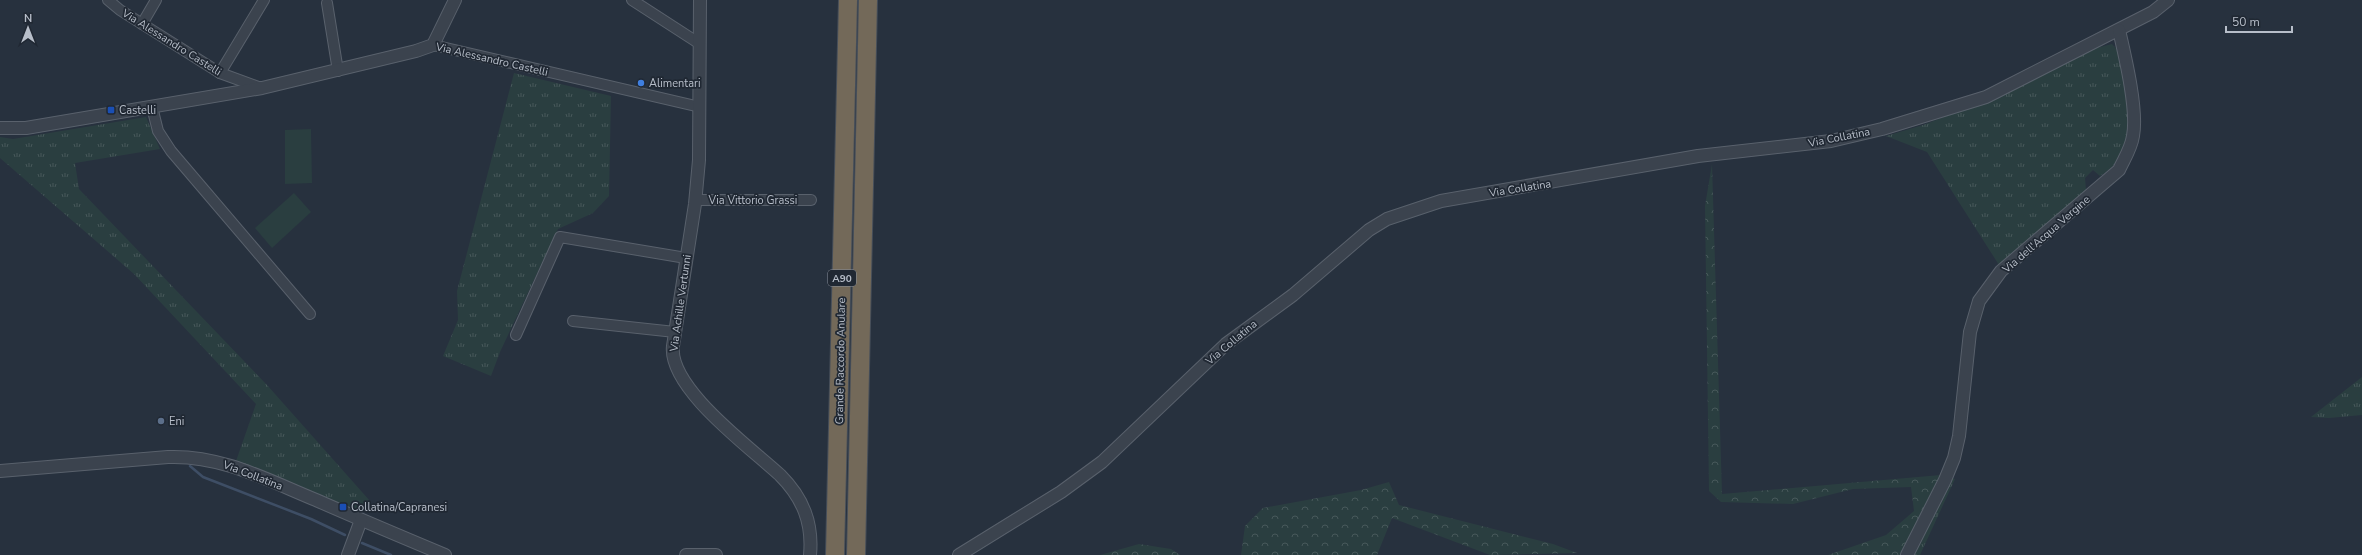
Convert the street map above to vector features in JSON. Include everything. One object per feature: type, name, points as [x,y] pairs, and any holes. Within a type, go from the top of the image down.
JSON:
[{"type":"highway","name":"Grande Raccordo Anulare","points":[[856,555],[868,0]]},
{"type":"highway","points":[[866,61],[876,0]]},
{"type":"highway","name":"Grande Raccordo Anulare","points":[[836,555],[848,1]]},
{"type":"street","name":"Via Alessandro Castelli","points":[[108,0],[142,24],[220,73],[262,88]]},
{"type":"street","points":[[142,24],[156,0]]},
{"type":"street","points":[[220,73],[264,0]]},
{"type":"street","points":[[434,44],[455,0]]},
{"type":"street","points":[[632,0],[700,44]]},
{"type":"street","name":"Via Achille Vertunni","points":[[700,0],[699,160],[695,200],[675,332],[673,359],[689,389],[710,412],[780,475],[801,502],[811,529],[810,555]]},
{"type":"street","name":"Via Collatina","points":[[959,555],[1061,492],[1102,462],[1226,344],[1293,295],[1369,230],[1387,219],[1441,201],[1698,156],[1831,141],[1882,129],[1986,97],[2153,12],[2168,0]]},
{"type":"street","points":[[327,3],[338,70]]},
{"type":"street","name":"Via dell'Acqua Vergine","points":[[1907,555],[1945,480],[1954,458],[1970,332],[1979,301],[2002,271],[2119,170],[2129,152],[2134,135],[2132,99],[2119,30]]},
{"type":"street","name":"Via Alessandro Castelli","points":[[0,128],[26,128],[152,108],[262,88],[416,51],[434,44],[700,107]]},
{"type":"street","points":[[152,108],[158,131],[171,151],[310,314]]},
{"type":"street","name":"Via Vittorio Grassi","points":[[695,200],[811,200]]},
{"type":"street","points":[[516,335],[560,237],[686,258]]},
{"type":"street","points":[[573,321],[675,332]]},
{"type":"street","name":"Via Collatina","points":[[0,471],[194,457],[238,468],[445,555]]},
{"type":"street","points":[[348,555],[361,520]]},
{"type":"street","points":[[686,555],[716,555]]},
{"type":"green space","points":[[2112,44],[2119,52],[2129,120],[2123,152],[2114,165],[2100,176],[2093,170],[2085,178],[2086,190],[1999,265],[1927,152],[1886,136],[1923,125],[1991,99],[2085,51]]},
{"type":"green space","points":[[514,73],[611,96],[609,196],[593,213],[558,229],[500,352],[491,376],[443,356],[458,320],[457,291]]},
{"type":"green space","points":[[146,117],[160,149],[75,163],[79,189],[267,385],[370,501],[358,514],[236,461],[256,404],[134,274],[0,158],[0,137],[13,139]]},
{"type":"green space","points":[[311,129],[312,183],[285,184],[285,130]]},
{"type":"green space","points":[[1712,164],[1722,494],[1941,475],[1901,555],[1828,555],[1886,535],[1914,511],[1911,487],[1853,489],[1793,504],[1721,502],[1709,491],[1705,206]]},
{"type":"green space","points":[[294,193],[311,212],[272,248],[255,228]]},
{"type":"green space","points":[[2362,377],[2362,415],[2329,418],[2311,417]]},
{"type":"green space","points":[[1951,478],[1955,479],[1920,555],[1911,555]]},
{"type":"green space","points":[[1389,482],[1399,505],[1553,544],[1577,553],[1490,555],[1392,518],[1377,555],[1241,555],[1245,526],[1263,508],[1361,490]]},
{"type":"green space","points":[[1139,544],[1171,549],[1180,555],[1100,555]]},
{"type":"waterway","points":[[190,466],[203,477],[311,519],[345,535]]},
{"type":"waterway","points":[[362,543],[391,555]]},
{"type":"place","name":"Alimentari","points":[[641,83]]},
{"type":"place","name":"Castelli","points":[[111,110]]},
{"type":"place","name":"Eni","points":[[161,421]]},
{"type":"place","name":"Collatina/Capranesi","points":[[343,507]]}]
